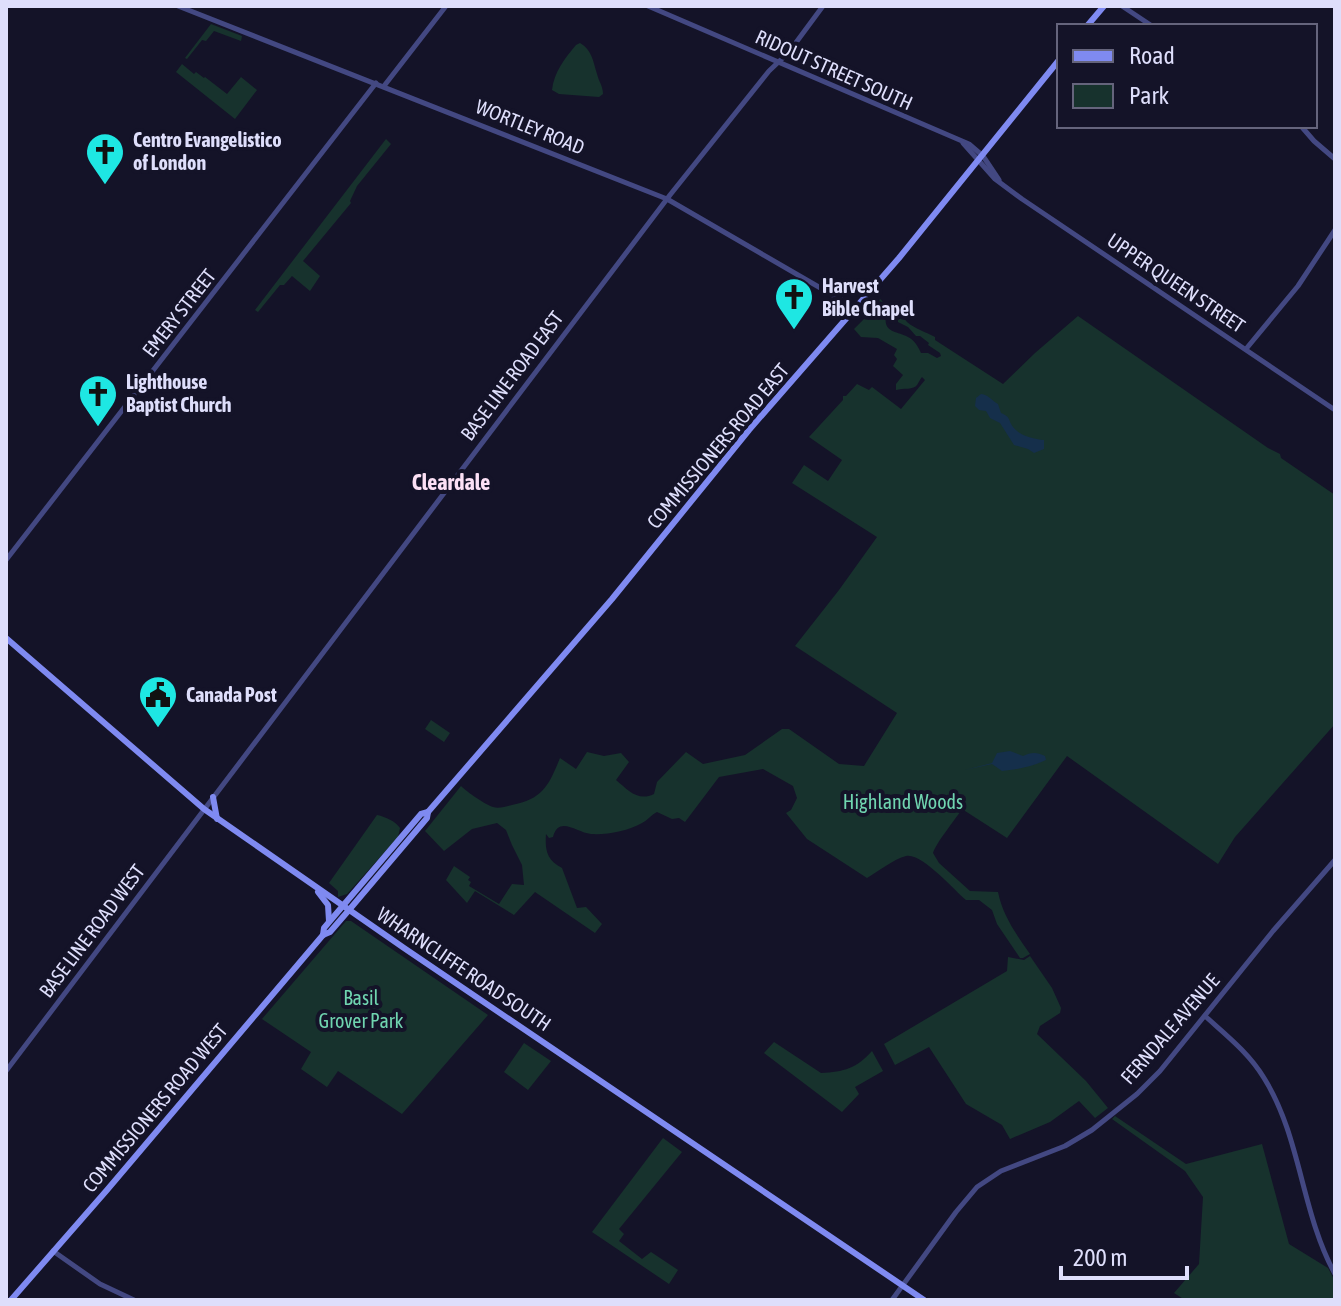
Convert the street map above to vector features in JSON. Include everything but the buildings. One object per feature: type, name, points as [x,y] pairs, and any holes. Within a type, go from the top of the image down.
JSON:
[{"type":"main road","points":[[1089,24],[1104,6]]},
{"type":"main road","name":"COMMISSIONERS ROAD EAST","points":[[346,908],[427,818],[428,812],[612,599],[749,430],[981,158],[1057,63]]},
{"type":"main road","name":"WHARNCLIFFE ROAD SOUTH","points":[[6,638],[217,819],[924,1300]]},
{"type":"main road","points":[[213,797],[217,819]]},
{"type":"main road","points":[[314,886],[328,905],[329,923]]},
{"type":"main road","name":"COMMISSIONERS ROAD WEST","points":[[323,935],[324,928],[346,908]]},
{"type":"main road","name":"COMMISSIONERS ROAD WEST","points":[[11,1300],[323,935],[330,932],[346,908]]},
{"type":"street","name":"WORTLEY ROAD","points":[[178,6],[667,199],[856,308]]},
{"type":"street","points":[[384,86],[446,6]]},
{"type":"street","name":"RIDOUT STREET SOUTH","points":[[648,6],[963,143],[981,158]]},
{"type":"street","name":"BASE LINE ROAD EAST","points":[[204,809],[667,199],[777,61],[789,52],[823,6]]},
{"type":"street","points":[[1122,6],[1149,24]]},
{"type":"street","name":"EMERY STREET","points":[[6,560],[376,83]]},
{"type":"street","points":[[1303,128],[1335,159]]},
{"type":"street","name":"UPPER QUEEN STREET","points":[[981,158],[995,179],[1022,199],[1335,410]]},
{"type":"street","points":[[1246,349],[1298,286],[1335,230]]},
{"type":"street","name":"BASE LINE ROAD WEST","points":[[6,1071],[204,809]]},
{"type":"street","name":"FERNDALE AVENUE","points":[[892,1300],[977,1187],[1001,1171],[1065,1146],[1092,1130],[1137,1094],[1160,1071],[1335,860]]},
{"type":"street","points":[[1205,1016],[1243,1050],[1264,1077],[1278,1104],[1316,1235],[1335,1274]]},
{"type":"street","points":[[53,1251],[100,1284],[134,1300]]},
{"type":"green space","points":[[211,24],[242,36],[241,41],[214,31],[185,58]]},
{"type":"green space","points":[[580,43],[593,60],[603,91],[599,97],[559,94],[552,90],[561,66]]},
{"type":"green space","points":[[182,64],[227,94],[241,77],[257,90],[235,119],[176,72]]},
{"type":"green space","points":[[386,139],[391,144],[357,186],[351,203],[303,261],[320,276],[310,291],[292,276],[280,285],[258,312],[255,310]]},
{"type":"green space","name":"Highland Woods","points":[[880,299],[897,306],[910,324],[935,337],[935,340],[1003,384],[1078,316],[1335,495],[1335,724],[1235,837],[1218,864],[1067,756],[1007,838],[962,809],[933,853],[939,863],[970,891],[998,892],[1007,917],[1030,954],[1023,958],[997,924],[992,910],[979,900],[966,900],[920,860],[906,856],[867,878],[807,839],[786,813],[797,798],[793,786],[763,769],[719,777],[685,822],[657,812],[636,826],[617,832],[591,834],[564,826],[553,837],[549,838],[546,834],[548,854],[562,868],[577,908],[586,907],[602,924],[595,933],[535,892],[514,915],[475,891],[467,903],[446,880],[454,866],[470,877],[469,886],[499,904],[512,884],[524,885],[522,865],[506,830],[497,823],[472,829],[444,851],[425,831],[461,786],[490,806],[503,807],[538,795],[548,783],[560,758],[576,769],[587,752],[604,756],[621,753],[629,762],[616,780],[643,797],[654,794],[657,782],[686,752],[703,764],[745,755],[782,729],[789,729],[839,764],[864,766],[897,713],[795,646],[877,537],[792,483],[804,465],[828,481],[842,460],[809,437],[857,384],[869,390],[872,387],[901,409],[925,380],[922,377],[916,387],[896,390],[896,384],[903,375],[893,366],[897,349],[878,338],[861,337],[854,329],[872,305],[886,316],[889,329],[910,338],[921,353],[937,358],[941,356],[929,343],[877,305]]},
{"type":"green space","points":[[431,720],[450,733],[444,742],[425,729]]},
{"type":"green space","points":[[377,815],[400,828],[398,837],[347,894],[338,897],[338,891],[329,883]]},
{"type":"green space","name":"Basil Grover Park","points":[[346,921],[351,921],[488,1015],[402,1114],[338,1071],[327,1087],[301,1069],[311,1052],[262,1019]]},
{"type":"green space","points":[[1030,956],[1052,988],[1061,1008],[1060,1013],[1040,1026],[1037,1034],[1086,1081],[1108,1108],[1095,1118],[1079,1101],[1050,1122],[1010,1139],[1002,1125],[966,1104],[929,1047],[895,1065],[884,1044],[1007,971],[1008,957],[1024,960]]},
{"type":"green space","points":[[774,1042],[821,1073],[850,1068],[872,1051],[883,1071],[855,1087],[859,1094],[842,1112],[764,1053]]},
{"type":"green space","points":[[524,1043],[551,1061],[528,1090],[504,1072]]},
{"type":"green space","points":[[1115,1116],[1186,1164],[1262,1144],[1289,1244],[1328,1268],[1335,1281],[1335,1299],[1185,1300],[1174,1293],[1199,1264],[1203,1197],[1185,1171],[1112,1119]]},
{"type":"green space","points":[[663,1138],[682,1152],[619,1229],[624,1234],[619,1241],[642,1259],[651,1252],[678,1270],[669,1284],[592,1232]]},
{"type":"water","points":[[981,394],[998,404],[1001,413],[1008,417],[1019,433],[1044,440],[1044,449],[1034,453],[1014,445],[1000,423],[975,406],[976,398]]},
{"type":"water","points":[[1010,751],[1023,756],[1039,754],[1046,760],[1002,771],[992,764],[965,770],[992,763],[997,753]]},
{"type":"place","name":"Centro Evangelistico of London","points":[[105,186]]},
{"type":"place","name":"Harvest Bible Chapel","points":[[794,331]]},
{"type":"place","name":"Lighthouse Baptist Church","points":[[98,428]]},
{"type":"place","name":"Canada Post","points":[[158,729]]},
{"type":"district","name":"Cleardale","points":[[451,482]]}]
